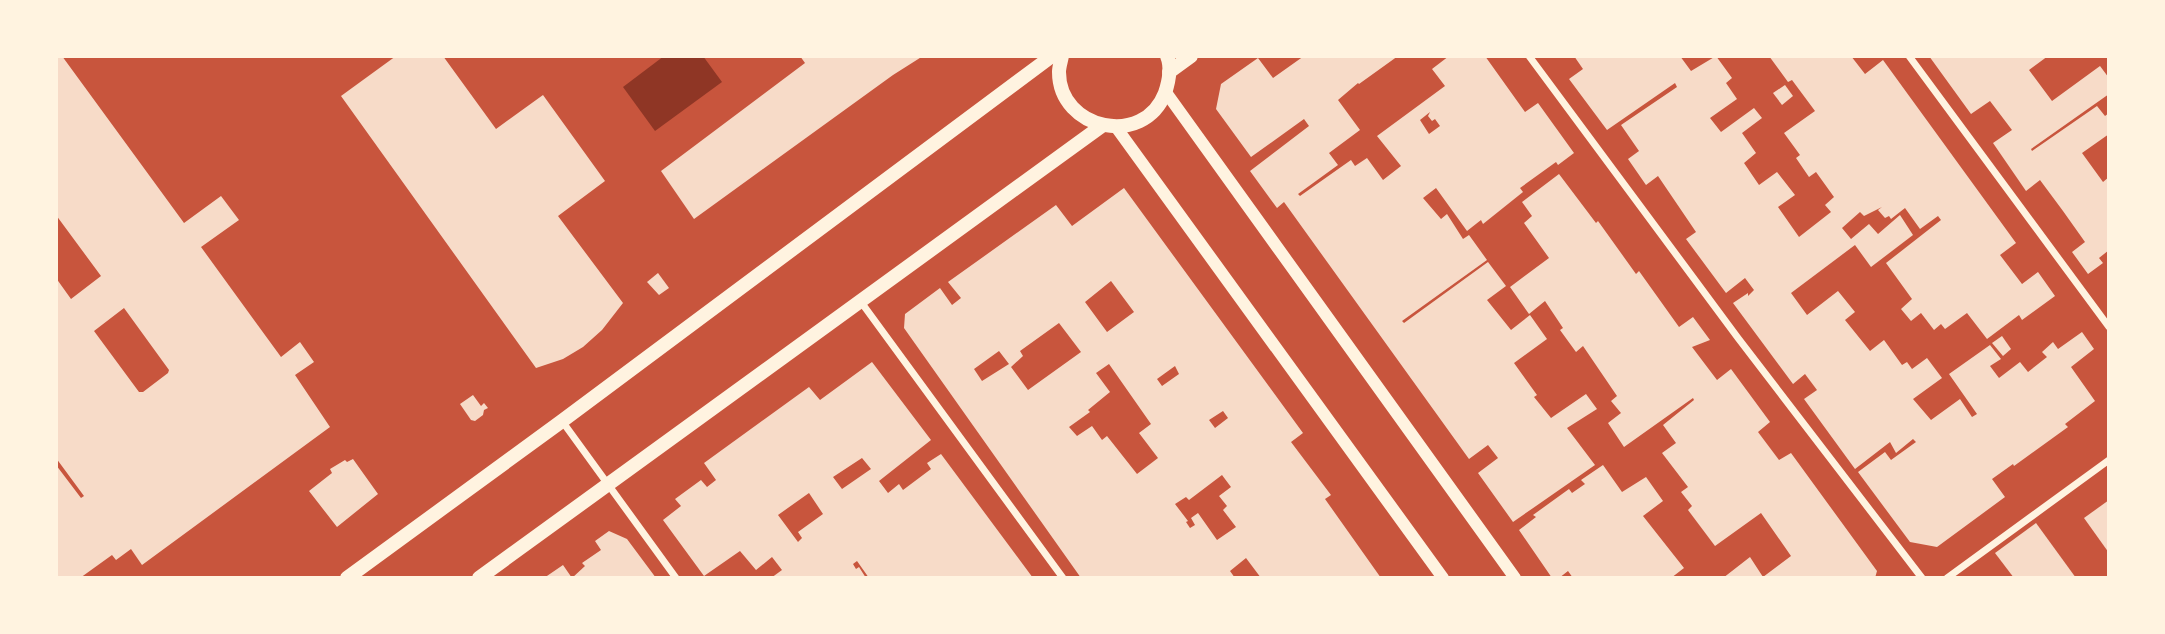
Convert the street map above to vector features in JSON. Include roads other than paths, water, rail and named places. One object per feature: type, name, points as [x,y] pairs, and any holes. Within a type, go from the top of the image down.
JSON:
[{"type":"main road","points":[[347,578],[1052,56]]},
{"type":"main road","points":[[1062,56],[1059,72],[1064,93],[1074,110],[1091,122],[1110,126],[1131,125],[1149,116],[1166,91],[1169,81],[1167,56]]},
{"type":"main road","points":[[1169,72],[1191,56]]},
{"type":"main road","points":[[479,578],[1110,126]]},
{"type":"street","points":[[1529,56],[1746,349],[1922,578]]},
{"type":"street","points":[[1909,56],[2109,327]]},
{"type":"street","points":[[1166,91],[1515,578]]},
{"type":"street","points":[[1110,126],[1443,578]]},
{"type":"street","points":[[861,302],[1063,578]]},
{"type":"street","points":[[562,421],[676,578]]},
{"type":"street","points":[[1947,578],[2109,460]]}]
